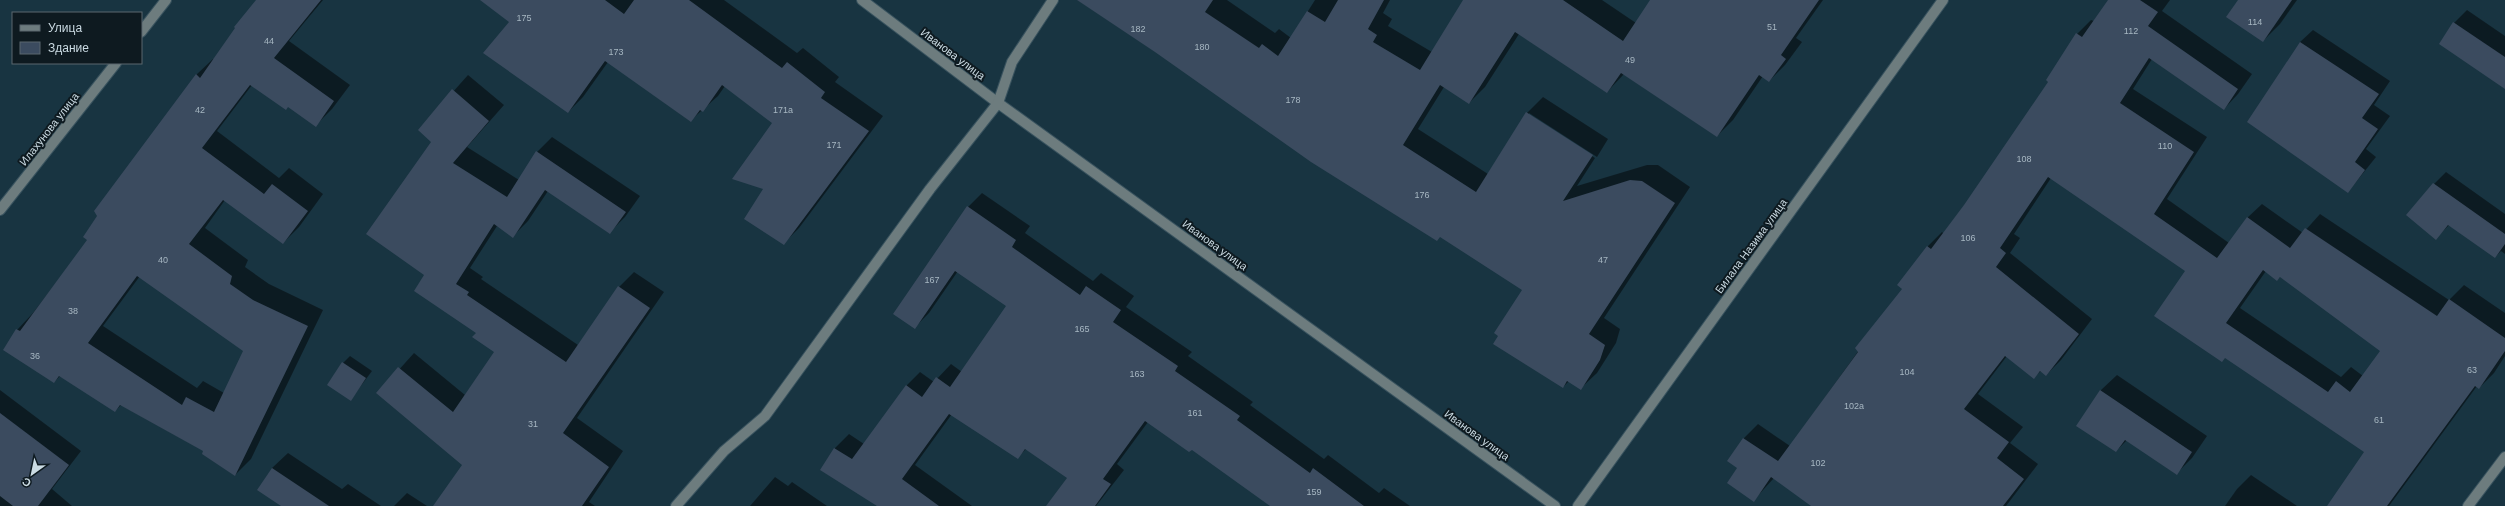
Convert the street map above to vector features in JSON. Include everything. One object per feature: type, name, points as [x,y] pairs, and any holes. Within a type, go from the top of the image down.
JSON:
[{"type":"street","points":[[142,31],[166,0]]},
{"type":"street","name":"Иванова улица","points":[[862,0],[998,103],[1555,506]]},
{"type":"street","points":[[676,506],[724,451],[766,416],[930,189],[998,103],[1012,62],[1053,0]]},
{"type":"street","name":"Билала Назима улица","points":[[1578,506],[1943,0]]},
{"type":"street","name":"Илахунова улица","points":[[0,210],[115,64]]},
{"type":"street","points":[[2468,506],[2505,457]]},
{"type":"building","points":[[256,0],[321,0],[274,58],[334,101],[316,127],[288,107],[286,110],[250,85],[202,148],[264,194],[272,184],[308,211],[283,244],[223,200],[189,244],[232,276],[230,284],[253,300],[308,326],[235,476],[202,454],[203,451],[120,405],[115,412],[59,376],[54,383],[3,350],[16,329],[20,331],[87,240],[83,237],[97,216],[94,211],[196,74],[200,78],[235,28],[234,27]],"holes":[[[137,276],[243,351],[214,412],[186,397],[182,405],[88,343]]]},
{"type":"building","points":[[480,0],[605,0],[624,14],[634,0],[689,0],[782,68],[787,62],[825,92],[821,98],[869,131],[784,245],[744,219],[763,189],[732,179],[772,123],[722,85],[703,112],[700,110],[691,122],[605,61],[568,113],[483,53],[509,22]]},
{"type":"building","points":[[1077,0],[1213,0],[1205,12],[1259,48],[1262,44],[1278,56],[1307,11],[1325,22],[1338,0],[1384,0],[1368,29],[1377,35],[1373,42],[1420,70],[1463,0],[1563,0],[1623,41],[1650,0],[1819,0],[1781,55],[1786,59],[1769,82],[1759,75],[1717,137],[1621,73],[1607,93],[1515,32],[1469,104],[1440,85],[1403,145],[1476,192],[1526,112],[1593,155],[1563,201],[1630,180],[1642,181],[1675,203],[1589,334],[1605,345],[1600,360],[1581,390],[1567,381],[1563,388],[1493,344],[1498,336],[1494,333],[1522,290],[1440,237],[1437,241],[1311,162],[1155,52]]},
{"type":"building","points":[[2108,0],[2140,0],[2158,12],[2148,26],[2238,89],[2224,110],[2149,58],[2120,103],[2194,152],[2154,214],[2217,258],[2247,217],[2290,248],[2305,228],[2437,316],[2449,299],[2505,338],[2505,351],[2479,389],[2475,386],[2387,506],[2327,506],[2364,452],[2225,358],[2222,362],[2154,316],[2185,271],[2048,177],[2000,248],[2006,253],[1996,267],[2079,334],[2046,376],[2040,371],[2034,379],[2005,356],[1964,409],[2009,442],[1997,458],[2024,479],[2003,506],[1811,506],[1771,477],[1754,502],[1727,483],[1737,468],[1727,461],[1743,438],[1778,461],[1858,352],[1855,348],[1902,289],[1897,285],[1927,246],[1931,249],[1964,205],[2048,82],[2046,80],[2076,33],[2082,37]],"holes":[[[2263,270],[2277,281],[2280,277],[2380,351],[2350,392],[2336,381],[2328,392],[2226,323]]]},
{"type":"building","points":[[2238,0],[2292,0],[2263,42],[2226,17]]},
{"type":"building","points":[[2453,22],[2505,57],[2505,89],[2439,44]]},
{"type":"building","points":[[2300,42],[2379,94],[2362,118],[2378,129],[2355,162],[2365,170],[2348,193],[2247,122]]},
{"type":"building","points":[[452,89],[489,121],[453,163],[507,197],[536,151],[626,212],[610,234],[545,190],[513,238],[494,224],[456,284],[469,292],[467,295],[566,362],[618,286],[650,308],[563,433],[609,467],[582,506],[433,506],[462,465],[376,393],[398,367],[453,412],[494,352],[472,337],[476,333],[414,291],[424,275],[366,234],[431,142],[418,130]]},
{"type":"building","points":[[2433,183],[2505,234],[2505,244],[2495,258],[2448,225],[2436,240],[2406,215]]},
{"type":"building","points":[[967,206],[1016,240],[1012,247],[1080,295],[1086,286],[1121,310],[1113,322],[1178,366],[1175,371],[1240,416],[1237,420],[1310,473],[1313,468],[1364,506],[1270,506],[1192,450],[1189,452],[1145,421],[1103,479],[1111,484],[1095,506],[1046,506],[1067,478],[1025,449],[1018,459],[949,414],[902,479],[939,506],[877,506],[820,470],[834,448],[852,459],[906,385],[922,397],[936,377],[950,387],[1006,306],[955,271],[915,329],[893,314]]},
{"type":"building","points":[[342,362],[366,378],[351,401],[327,385]]},
{"type":"building","points":[[2100,390],[2192,452],[2177,475],[2125,440],[2116,452],[2076,426]]},
{"type":"building","points":[[0,413],[69,465],[38,506],[13,506],[0,496]]},
{"type":"building","points":[[272,468],[329,506],[281,506],[257,490]]}]
